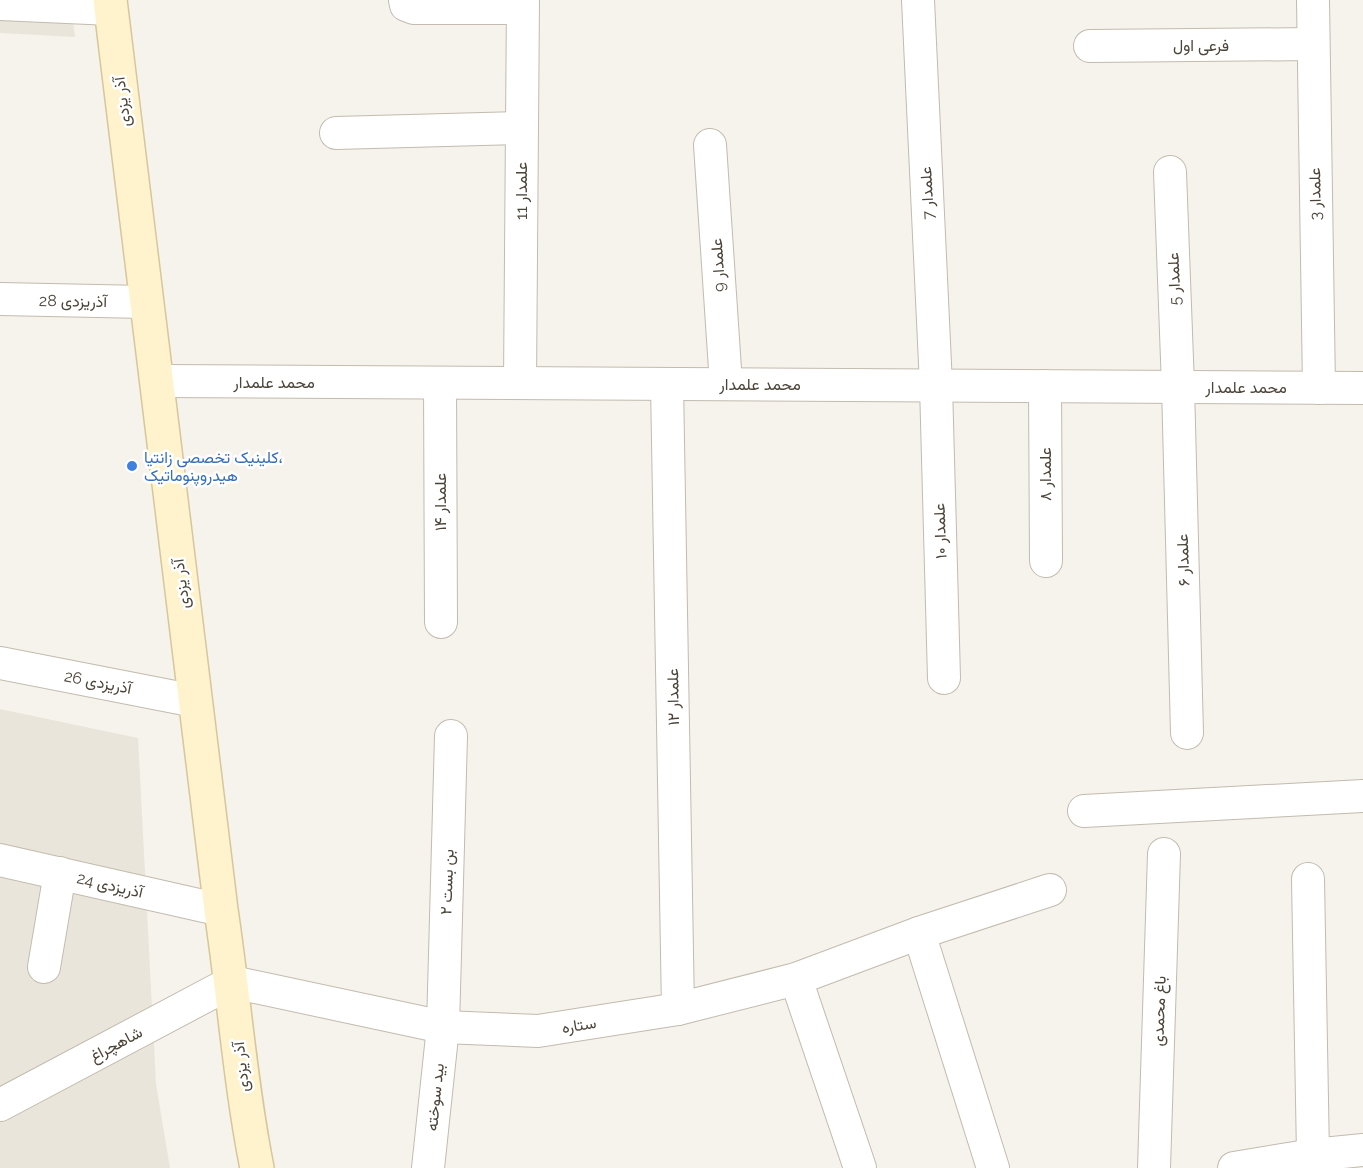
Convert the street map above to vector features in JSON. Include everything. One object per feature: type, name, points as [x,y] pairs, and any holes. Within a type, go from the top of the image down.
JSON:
[{"type":"street","points":[[405,0],[409,7],[523,4]]},
{"type":"street","name":"علمدار 7","points":[[918,0],[936,385]]},
{"type":"street","name":"علمدار 3","points":[[1313,0],[1319,388]]},
{"type":"street","points":[[0,4],[111,5]]},
{"type":"street","name":"علمدار 11","points":[[520,383],[523,4]]},
{"type":"street","name":"آذر یزدی","points":[[111,5],[195,701],[232,982],[246,1113],[257,1168]]},
{"type":"street","name":"فرعی اول","points":[[1089,46],[1313,44]]},
{"type":"street","points":[[336,133],[521,128]]},
{"type":"street","name":"علمدار 9","points":[[710,146],[726,384]]},
{"type":"street","name":"علمدار 5","points":[[1170,172],[1178,386]]},
{"type":"street","name":"آذریزدی 28","points":[[0,299],[146,302]]},
{"type":"street","name":"محمد علمدار","points":[[158,381],[1363,388]]},
{"type":"street","name":"علمدار ۱۴","points":[[440,382],[441,622]]},
{"type":"street","name":"علمدار ۱۲","points":[[667,384],[678,1009]]},
{"type":"street","name":"علمدار ۱۰","points":[[936,385],[944,678]]},
{"type":"street","name":"علمدار ۸","points":[[1045,386],[1046,561]]},
{"type":"street","name":"علمدار ۶","points":[[1178,386],[1188,733]]},
{"type":"street","name":"آذریزدی 26","points":[[0,663],[195,701]]},
{"type":"street","name":"بن بست ۲","points":[[443,1027],[451,736]]},
{"type":"street","points":[[1084,811],[1363,796]]},
{"type":"street","name":"باغ محمدی","points":[[1154,1168],[1164,854]]},
{"type":"street","name":"آذریزدی 24","points":[[0,860],[221,910]]},
{"type":"street","points":[[44,967],[60,873]]},
{"type":"street","points":[[1308,879],[1313,1155]]},
{"type":"street","name":"ستاره","points":[[232,982],[443,1027],[537,1031],[678,1009],[796,979],[919,933],[1050,890]]},
{"type":"street","points":[[919,933],[993,1168]]},
{"type":"street","points":[[796,979],[860,1168]]},
{"type":"street","name":"شاهچراغ","points":[[0,1105],[232,982]]},
{"type":"street","name":"بید سوخته","points":[[428,1168],[443,1027]]},
{"type":"street","points":[[1234,1168],[1313,1155],[1363,1150]]},
{"type":"shaded area","points":[[0,0],[70,0],[75,37],[0,33]]},
{"type":"shaded area","points":[[0,709],[138,738],[156,1084],[170,1168],[0,1168]]},
{"type":"place","name":"کلینیک تخصصی زانتیا، هیدروپنوماتیک","points":[[132,466]]}]
